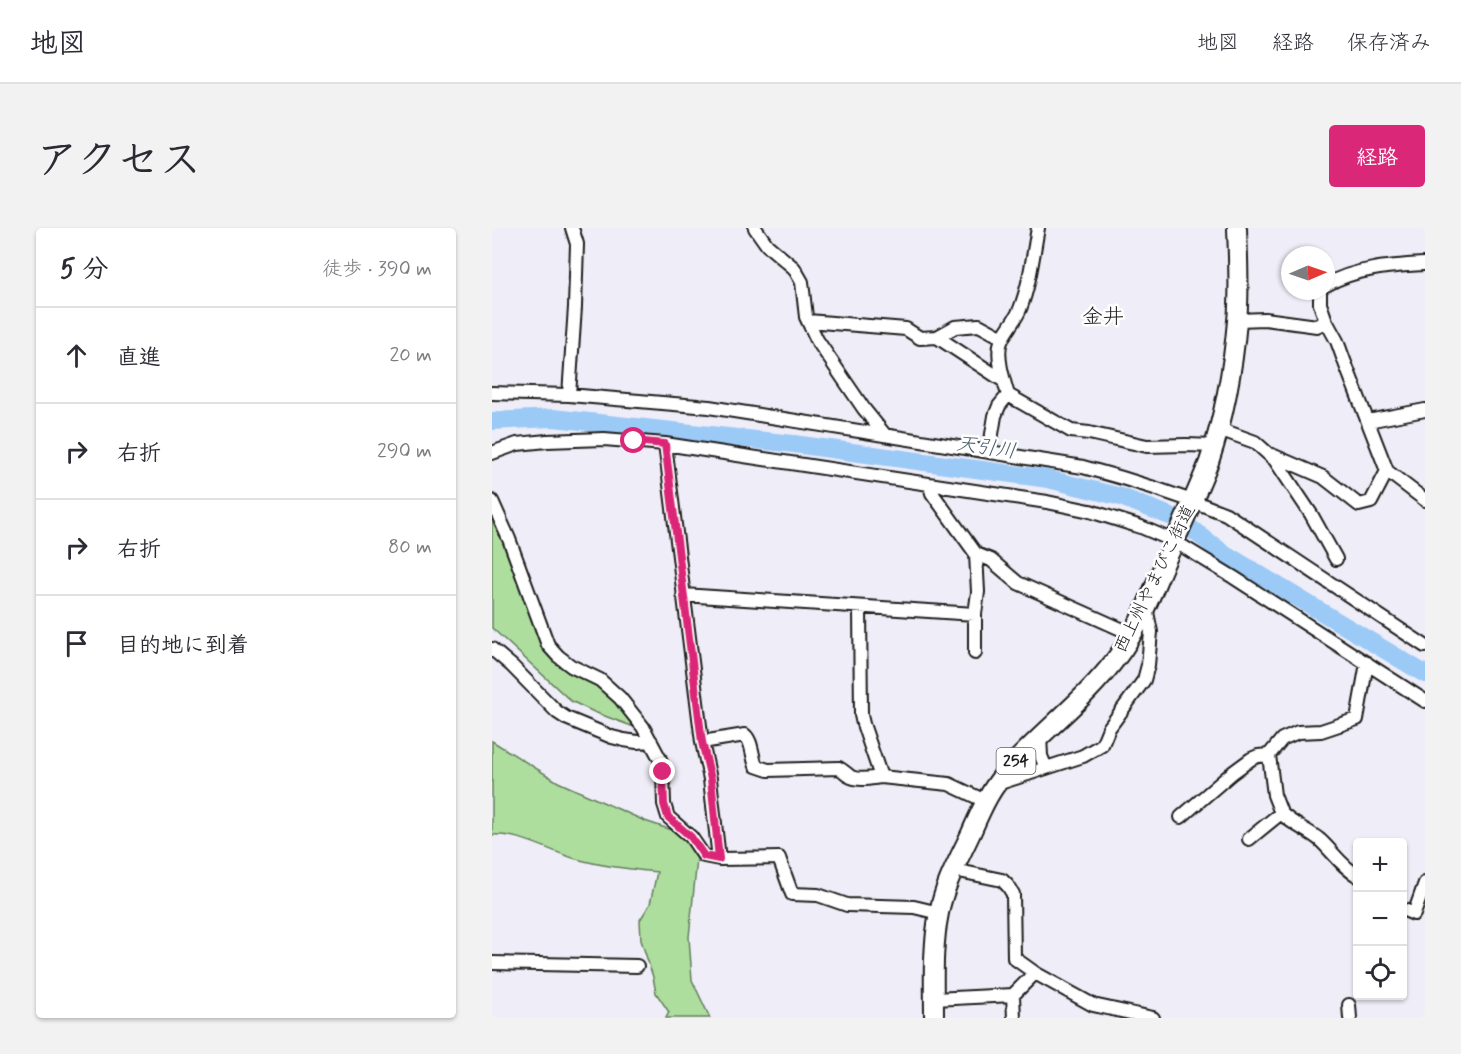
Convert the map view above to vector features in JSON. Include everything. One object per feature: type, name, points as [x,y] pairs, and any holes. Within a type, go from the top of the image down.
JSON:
[{"type":"highway","name":"西上州やまびこ街道","points":[[934,1018],[935,944],[939,913],[954,870],[985,801],[996,784],[1040,736],[1092,687],[1120,654],[1146,606],[1214,447],[1228,391],[1238,320],[1237,228]]},
{"type":"street","points":[[568,395],[577,244],[572,228]]},
{"type":"street","points":[[755,228],[767,245],[794,268],[802,282],[806,317],[817,340],[864,410],[885,435]]},
{"type":"street","points":[[1038,228],[1025,295],[1000,346],[1001,365],[1008,395],[1071,430],[1147,446],[1214,447]]},
{"type":"street","points":[[1335,282],[1366,270],[1387,266],[1425,264]]},
{"type":"street","points":[[1320,300],[1326,321],[1337,341],[1387,471],[1425,500]]},
{"type":"street","points":[[1238,320],[1265,319],[1317,326],[1326,321]]},
{"type":"street","points":[[808,321],[906,329],[920,338],[937,338],[955,327],[979,325],[1003,338]]},
{"type":"street","points":[[937,338],[1004,381]]},
{"type":"street","points":[[492,393],[568,395],[709,407],[1083,467],[1134,480],[1226,514],[1425,646]]},
{"type":"street","points":[[989,452],[995,416],[999,406],[1008,395]]},
{"type":"street","points":[[1368,422],[1425,410]]},
{"type":"street","points":[[1218,429],[1255,442],[1275,459],[1311,514],[1336,559]]},
{"type":"street","points":[[492,453],[517,444],[547,441],[604,439],[665,444],[1047,502],[1090,511],[1141,526],[1175,540],[1425,701]]},
{"type":"street","points":[[665,444],[702,742],[711,779],[719,859]]},
{"type":"street","points":[[1267,452],[1323,477],[1359,505],[1371,502],[1387,471]]},
{"type":"street","points":[[930,485],[932,493],[976,554],[991,560],[1018,583],[1132,634]]},
{"type":"street","points":[[492,501],[509,539],[548,645],[571,666],[600,680],[620,698],[643,727],[660,759],[663,772],[664,804],[668,817],[691,837],[704,856],[719,859],[779,858],[792,894],[818,895],[847,905],[914,907],[939,913]]},
{"type":"street","points":[[975,653],[975,614],[978,592],[976,554]]},
{"type":"street","points":[[683,595],[975,614]]},
{"type":"street","points":[[996,784],[1083,756],[1102,745],[1109,728],[1144,680],[1151,632],[1146,606]]},
{"type":"street","points":[[860,608],[861,715],[881,777]]},
{"type":"street","points":[[492,650],[566,718],[612,737],[637,742],[651,741]]},
{"type":"street","points":[[1182,817],[1251,759],[1269,755],[1282,739],[1298,732],[1322,731],[1357,719],[1367,663]]},
{"type":"street","points":[[702,742],[745,735],[749,739],[756,766],[768,770],[839,768],[852,777],[864,779],[881,777],[949,784],[985,801]]},
{"type":"street","points":[[1040,736],[1041,756],[1046,768]]},
{"type":"street","points":[[1269,755],[1274,795],[1281,813],[1289,821],[1319,840],[1341,864],[1353,872]]},
{"type":"street","points":[[1249,839],[1281,813]]},
{"type":"street","points":[[954,870],[1002,880],[1008,886],[1013,894],[1014,958],[1035,974],[1093,1005],[1153,1018]]},
{"type":"street","points":[[1407,911],[1414,914],[1425,883]]},
{"type":"street","points":[[492,963],[637,966]]},
{"type":"street","points":[[934,999],[1013,995],[1035,974]]},
{"type":"street","points":[[1013,995],[1014,1018]]},
{"type":"green space","points":[[492,512],[546,650],[599,684],[618,703],[634,727],[571,701],[492,628]]},
{"type":"green space","points":[[492,741],[558,782],[645,821],[680,833],[697,859],[689,937],[692,980],[710,1018],[666,1018],[669,1012],[656,993],[641,940],[640,920],[650,904],[657,872],[594,863],[573,858],[523,839],[492,835]]},
{"type":"waterway","name":"天引川","points":[[492,421],[553,418],[794,444],[1048,479],[1121,497],[1178,519],[1222,552],[1425,674]]},
{"type":"district","name":"金井","points":[[1103,317]]},
{"type":"route","points":[[634,441],[665,444],[702,742],[711,779],[719,859],[704,856],[691,837],[668,817],[664,804],[663,772]]}]
